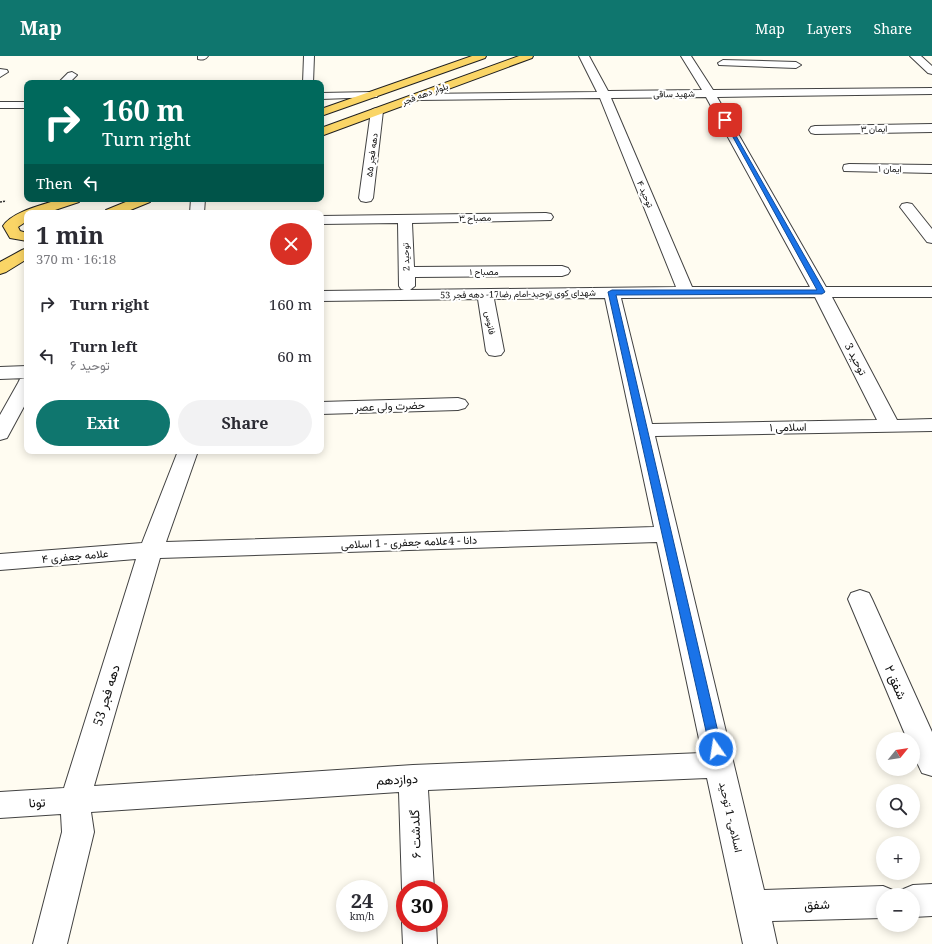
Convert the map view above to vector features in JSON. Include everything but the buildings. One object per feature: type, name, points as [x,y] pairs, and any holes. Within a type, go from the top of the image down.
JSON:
[{"type":"main road","name":"بلوار دهه فجر","points":[[324,112],[481,56]]},
{"type":"main road","name":"بلوار دهه فجر","points":[[324,131],[528,56]]},
{"type":"main road","points":[[40,210],[65,202]]},
{"type":"main road","points":[[118,210],[138,202]]},
{"type":"main road","points":[[0,221],[24,215]]},
{"type":"main road","points":[[24,217],[10,226],[16,235],[24,236]]},
{"type":"main road","points":[[0,269],[24,255]]},
{"type":"street","points":[[308,80],[309,56]]},
{"type":"street","name":"توحید ۴","points":[[584,56],[604,95],[686,292]]},
{"type":"street","name":"توحید 3","points":[[686,56],[710,94],[822,292],[890,425]]},
{"type":"street","points":[[915,56],[932,71]]},
{"type":"street","points":[[723,63],[793,60],[812,93]]},
{"type":"street","points":[[66,80],[72,75]]},
{"type":"street","name":"شهید ساقی","points":[[417,97],[932,91]]},
{"type":"street","points":[[915,92],[926,102]]},
{"type":"street","points":[[324,96],[373,95]]},
{"type":"street","points":[[0,105],[23,105]]},
{"type":"street","points":[[5,118],[23,105]]},
{"type":"street","name":"دهه فجر ۵۵","points":[[366,198],[377,111]]},
{"type":"street","name":"ایمان ۳","points":[[815,130],[932,128]]},
{"type":"street","name":"ایمان ۱","points":[[849,168],[932,169]]},
{"type":"street","points":[[907,207],[932,238]]},
{"type":"street","name":"مصباح ۳","points":[[324,220],[546,217]]},
{"type":"street","name":"توحید 2","points":[[405,219],[407,295]]},
{"type":"street","name":"مصباح ۱","points":[[407,272],[562,271]]},
{"type":"street","name":"شهدای کوی توحید-امام رضا17- دهه فجر 53","points":[[324,296],[612,292],[932,292]]},
{"type":"street","name":"اسلامی- 1 توحید","points":[[612,292],[760,944]]},
{"type":"street","name":"فانوس","points":[[485,294],[495,351]]},
{"type":"street","points":[[0,373],[24,372]]},
{"type":"street","points":[[0,434],[24,388]]},
{"type":"street","name":"حضرت ولی عصر","points":[[324,408],[458,404]]},
{"type":"street","name":"اسلامی ۱","points":[[643,430],[932,425]]},
{"type":"street","name":"دهه فجر 53","points":[[50,944],[78,832],[75,799],[151,550],[187,454]]},
{"type":"street","name":"دانا - 4علامه جعفری - 1 اسلامی","points":[[151,550],[667,534]]},
{"type":"street","name":"علامه جعفری ۴","points":[[0,562],[151,550]]},
{"type":"street","name":"شفق ۲","points":[[860,599],[932,764]]},
{"type":"street","name":"دوازدهم","points":[[75,799],[413,778],[720,764]]},
{"type":"street","name":"گلدشت ۶","points":[[413,778],[418,880]]},
{"type":"street","name":"تونا","points":[[0,805],[75,799]]},
{"type":"street","points":[[920,901],[932,900]]},
{"type":"street","name":"شفق","points":[[752,906],[876,902]]},
{"type":"street","points":[[419,932],[420,944]]},
{"type":"route","points":[[716,749],[612,292],[822,292],[725,120]]}]
